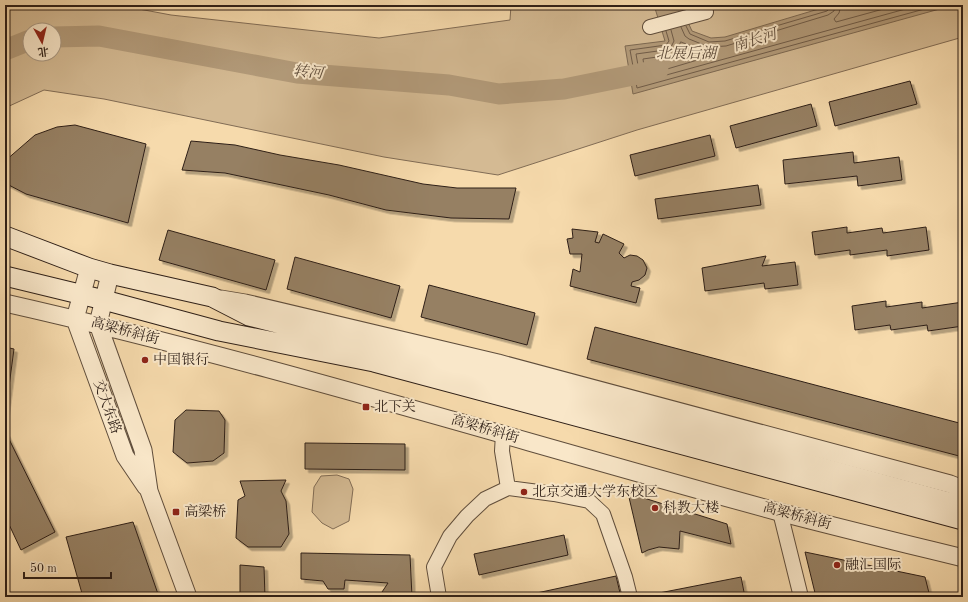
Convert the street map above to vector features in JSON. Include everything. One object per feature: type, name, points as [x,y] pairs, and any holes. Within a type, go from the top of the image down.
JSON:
[{"type":"main road","points":[[5,236],[89,268],[212,297],[249,316],[501,380],[963,506]]},
{"type":"main road","name":"高梁桥斜街","points":[[5,276],[104,300],[219,331],[374,362],[963,520]]},
{"type":"street","points":[[650,27],[706,12]]},
{"type":"street","points":[[75,319],[89,268]]},
{"type":"street","points":[[98,324],[110,274]]},
{"type":"street","points":[[212,297],[245,303],[498,363],[956,487],[963,498]]},
{"type":"street","name":"高梁桥斜街","points":[[5,303],[98,324],[360,394],[780,512],[963,558]]},
{"type":"street","name":"交大东路","points":[[75,319],[125,456],[149,491]]},
{"type":"street","name":"交大东路","points":[[98,324],[143,450],[149,491],[188,597]]},
{"type":"street","points":[[503,434],[502,451],[508,488]]},
{"type":"street","points":[[439,597],[434,567],[450,536],[467,516],[485,499],[508,488],[589,501],[594,505],[603,514],[625,577],[630,597]]},
{"type":"street","points":[[780,512],[801,597]]},
{"type":"shaded area","points":[[29,5],[109,5],[171,15],[379,38],[510,20],[511,5],[963,5],[963,37],[637,130],[498,175],[384,157],[104,99],[44,90],[5,108],[5,8]]},
{"type":"shaded area","points":[[337,475],[349,479],[353,489],[349,521],[333,529],[322,523],[312,512],[314,487],[321,476]]},
{"type":"water","name":"北展后湖","points":[[654,5],[680,5],[692,31],[711,38],[725,37],[832,5],[954,5],[633,94],[625,46],[665,41]]},
{"type":"building","points":[[910,81],[917,104],[835,126],[829,102]]},
{"type":"building","points":[[811,104],[817,126],[736,148],[730,126]]},
{"type":"building","points":[[75,125],[146,144],[128,223],[26,194],[5,183],[5,161],[35,135],[57,127]]},
{"type":"building","points":[[710,135],[715,156],[635,176],[630,155]]},
{"type":"building","points":[[191,141],[235,145],[280,155],[339,165],[423,184],[457,188],[516,188],[509,219],[451,218],[386,210],[329,195],[225,173],[182,170]]},
{"type":"building","points":[[853,152],[854,163],[899,157],[902,180],[858,186],[857,176],[785,184],[783,160]]},
{"type":"building","points":[[758,185],[761,205],[658,219],[655,199]]},
{"type":"building","points":[[847,227],[847,233],[882,228],[883,233],[926,227],[929,250],[887,256],[887,250],[850,255],[850,250],[815,255],[812,232]]},
{"type":"building","points":[[572,229],[598,232],[595,242],[599,243],[603,234],[624,244],[619,253],[624,258],[630,255],[637,256],[643,260],[647,268],[645,275],[639,280],[632,282],[631,286],[640,288],[636,303],[570,286],[573,269],[580,272],[582,254],[570,254],[567,239],[573,238]]},
{"type":"building","points":[[168,230],[275,260],[266,290],[159,260]]},
{"type":"building","points":[[766,256],[762,266],[795,262],[798,285],[765,289],[764,283],[705,291],[702,268]]},
{"type":"building","points":[[295,257],[400,286],[391,318],[287,289]]},
{"type":"building","points":[[429,285],[535,313],[527,345],[421,317]]},
{"type":"building","points":[[886,301],[886,307],[922,302],[922,308],[963,302],[963,326],[928,331],[927,325],[891,330],[890,325],[855,330],[852,306]]},
{"type":"building","points":[[595,327],[963,424],[963,457],[587,359]]},
{"type":"building","points":[[5,347],[14,349],[5,416]]},
{"type":"building","points":[[186,410],[219,411],[225,420],[224,453],[213,461],[187,463],[173,452],[175,420]]},
{"type":"building","points":[[6,433],[55,532],[21,550],[5,516]]},
{"type":"building","points":[[305,443],[405,444],[405,470],[305,469]]},
{"type":"building","points":[[286,480],[281,491],[286,501],[289,534],[281,547],[248,547],[236,538],[238,500],[245,496],[240,481]]},
{"type":"building","name":"科教大楼","points":[[628,493],[727,524],[731,544],[680,531],[679,549],[659,547],[642,553]]},
{"type":"building","points":[[133,522],[158,594],[147,597],[83,597],[66,537]]},
{"type":"building","points":[[564,535],[568,555],[479,575],[474,554]]},
{"type":"building","name":"融汇国际","points":[[805,552],[925,577],[930,597],[816,597]]},
{"type":"building","points":[[301,553],[410,555],[412,597],[380,597],[388,583],[345,580],[344,589],[328,589],[323,581],[301,579]]},
{"type":"building","points":[[240,565],[264,567],[265,597],[240,597]]},
{"type":"building","points":[[616,576],[621,597],[518,597]]},
{"type":"building","points":[[741,577],[745,597],[655,597],[654,594]]},
{"type":"waterway","name":"转河","points":[[62,37],[99,36],[297,73],[449,85],[499,94],[564,89],[658,70]]},
{"type":"waterway","name":"转河","points":[[5,50],[22,43]]},
{"type":"place","name":"中国银行","points":[[145,360]]},
{"type":"place","name":"北下关","points":[[366,407]]},
{"type":"place","name":"北京交通大学东校区","points":[[524,492]]},
{"type":"place","name":"科教大楼","points":[[655,508]]},
{"type":"place","name":"高梁桥","points":[[176,512]]},
{"type":"place","name":"融汇国际","points":[[837,565]]},
{"type":"water label","name":"南长河","points":[[755,41]]}]
